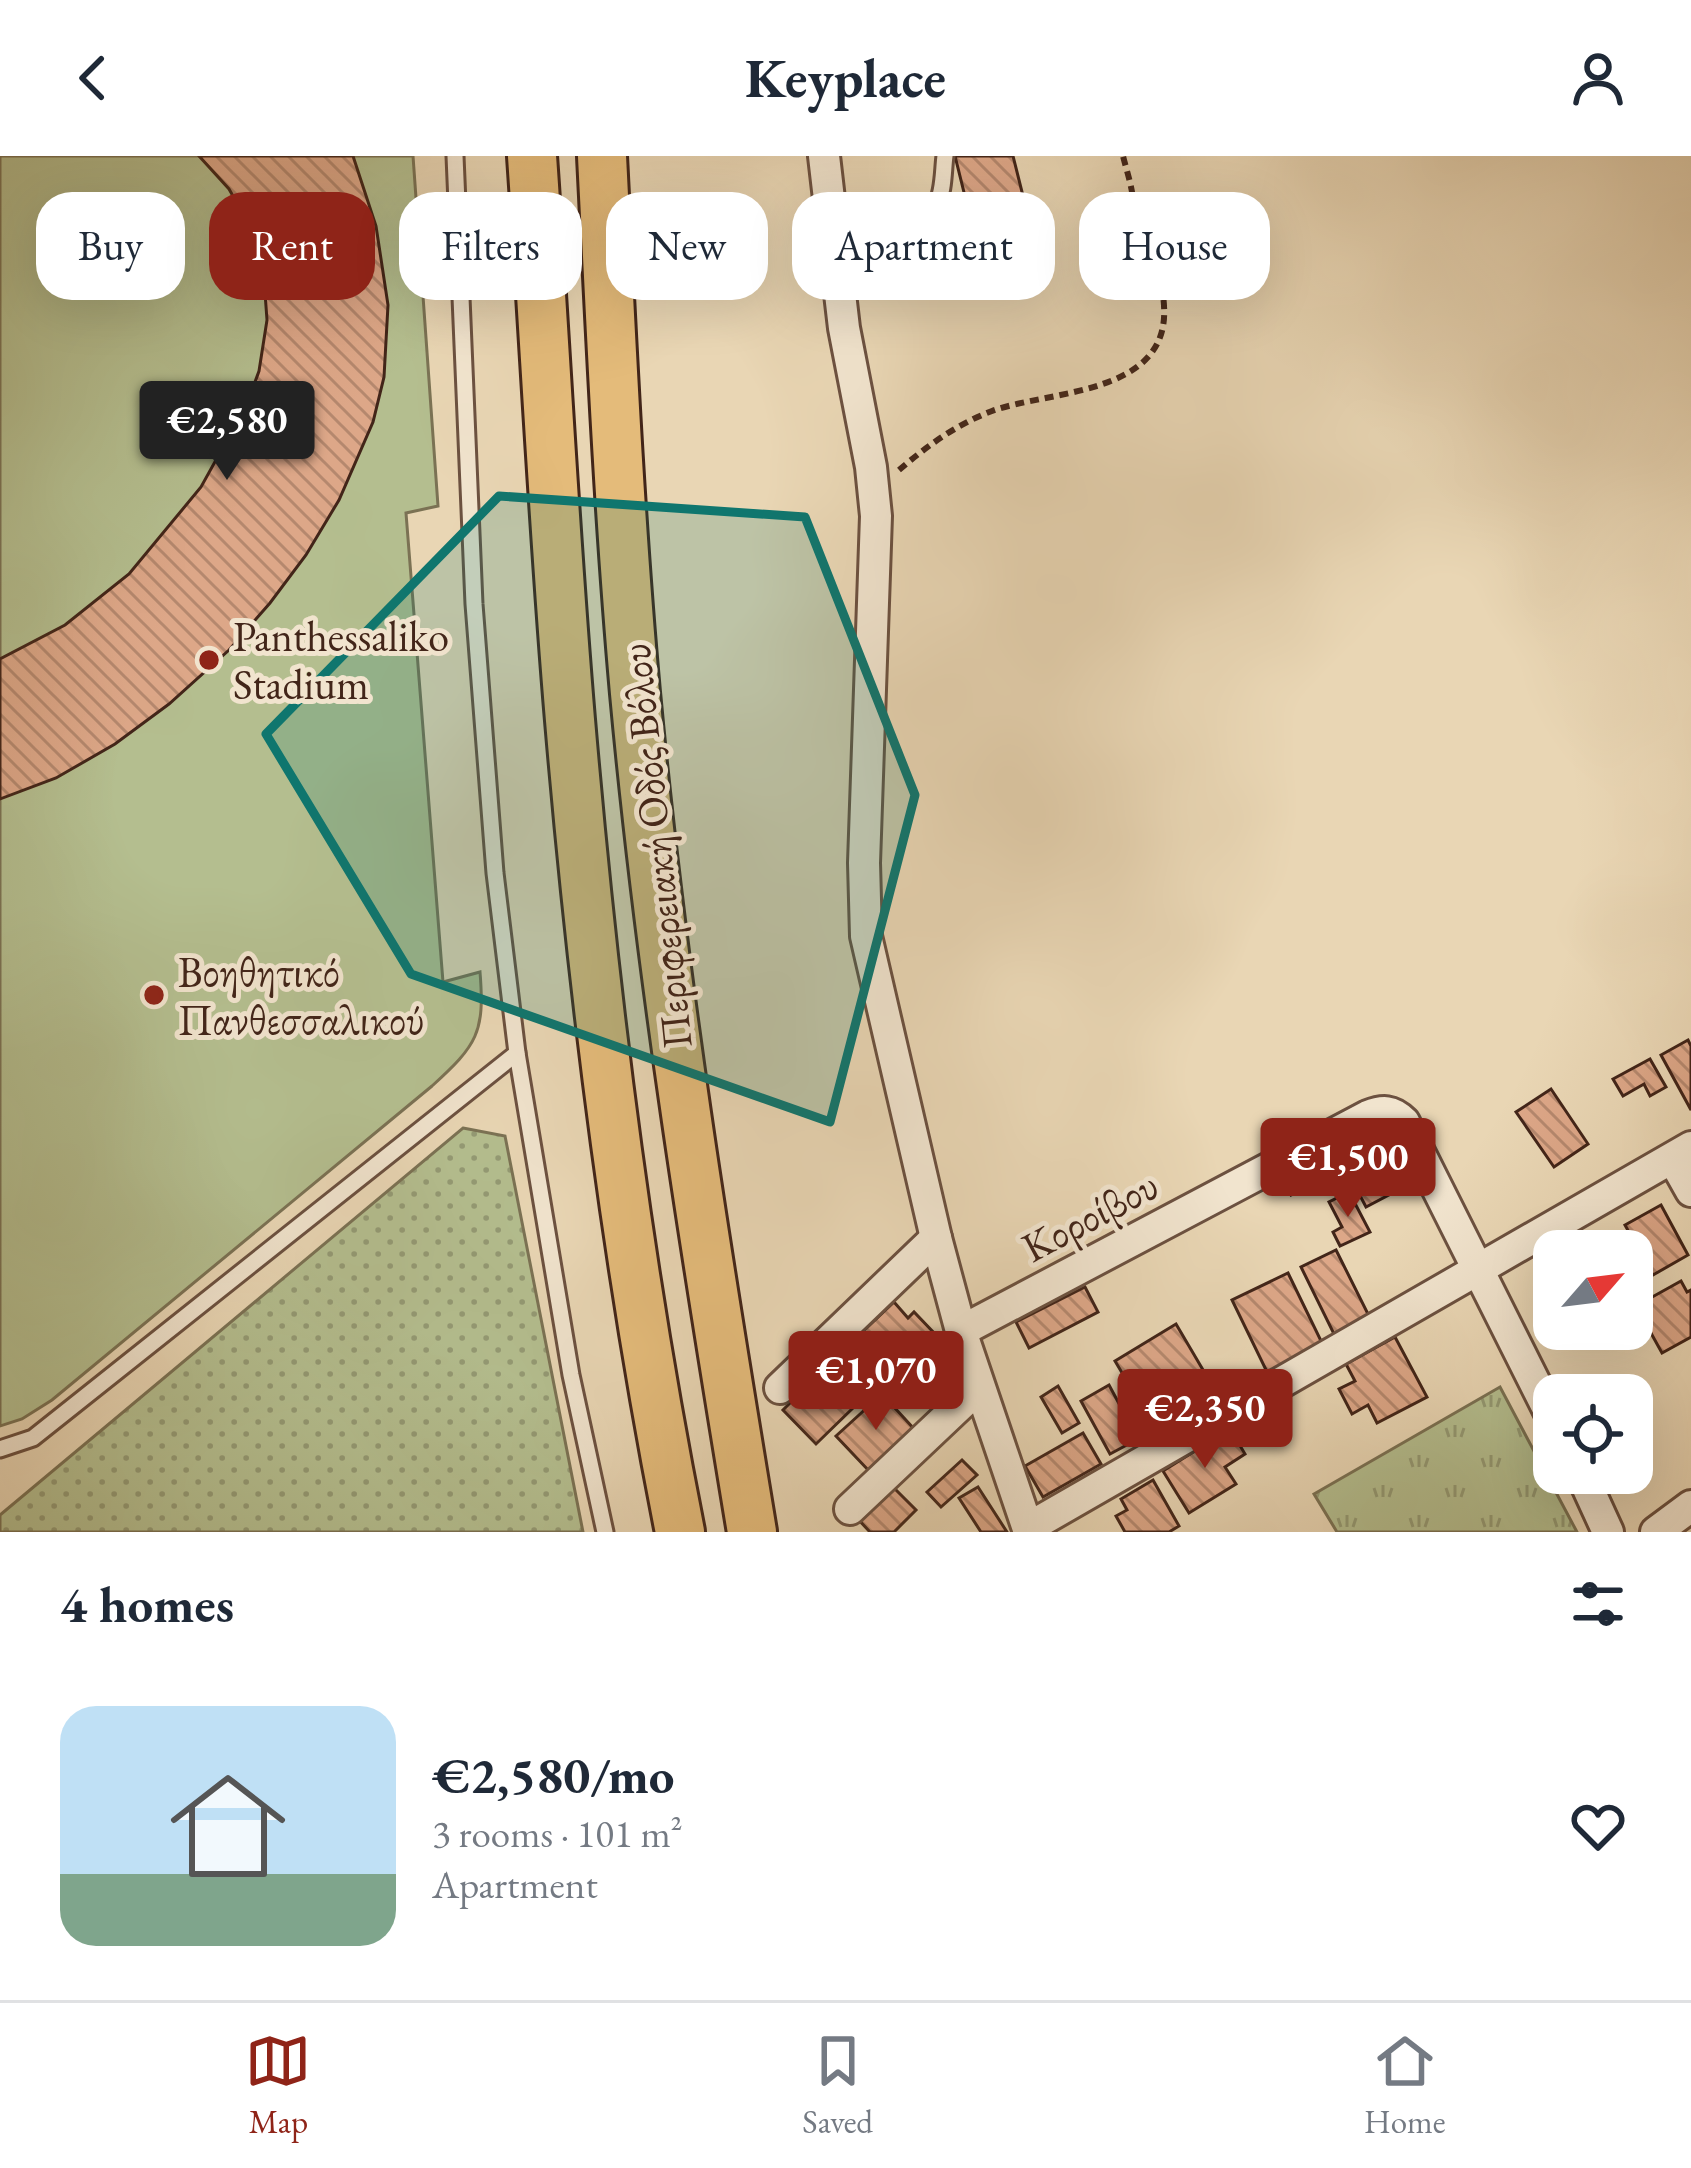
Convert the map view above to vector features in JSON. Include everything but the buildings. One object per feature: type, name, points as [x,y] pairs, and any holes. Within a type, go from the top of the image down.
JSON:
[{"type":"main road","name":"Περιφερειακή Οδός Βόλου","points":[[532,156],[586,890],[637,1285],[680,1532]]},
{"type":"main road","name":"Περιφερειακή Οδός Βόλου","points":[[602,156],[635,693],[702,1222],[752,1532]]},
{"type":"street","points":[[824,156],[828,192]]},
{"type":"street","points":[[841,300],[874,493],[876,538],[864,863],[866,936],[935,1238],[1028,1530],[1475,1268],[1682,1153],[1691,1191]]},
{"type":"street","name":"Κοροίβου","points":[[961,1331],[1368,1116],[1387,1111],[1404,1122],[1475,1268]]},
{"type":"street","points":[[780,1388],[935,1238]]},
{"type":"street","points":[[1475,1268],[1533,1380]]},
{"type":"street","points":[[850,1509],[979,1387]]},
{"type":"street","points":[[1591,1494],[1608,1532]]},
{"type":"street","points":[[1656,1532],[1691,1506]]},
{"type":"lane","points":[[454,156],[479,697],[495,873],[517,1052],[571,1375],[605,1532]]},
{"type":"lane","points":[[940,192],[945,156]]},
{"type":"lane","points":[[0,1449],[33,1438],[517,1052]]},
{"type":"path","points":[[874,493],[918,454],[968,421],[1094,387],[1149,357],[1165,304],[1134,221],[1124,156]]},
{"type":"highlighted area","points":[[499,496],[805,517],[915,795],[830,1122],[411,974],[266,734]]},
{"type":"green space","name":"Panthessaliko Stadium","points":[[0,156],[413,156],[416,192],[399,192],[399,300],[423,300],[438,506],[406,513],[443,982],[480,972],[479,1024],[468,1048],[432,1086],[52,1400],[0,1426]]},
{"type":"green space","points":[[463,1128],[505,1136],[583,1532],[0,1532],[0,1515]]},
{"type":"green space","points":[[1500,1387],[1533,1449],[1533,1494],[1557,1494],[1577,1532],[1337,1532],[1314,1494]]},
{"type":"place","name":"Panthessaliko Stadium","points":[[209,660]]},
{"type":"place","name":"Βοηθητικό Πανθεσσαλικού","points":[[154,995]]}]
